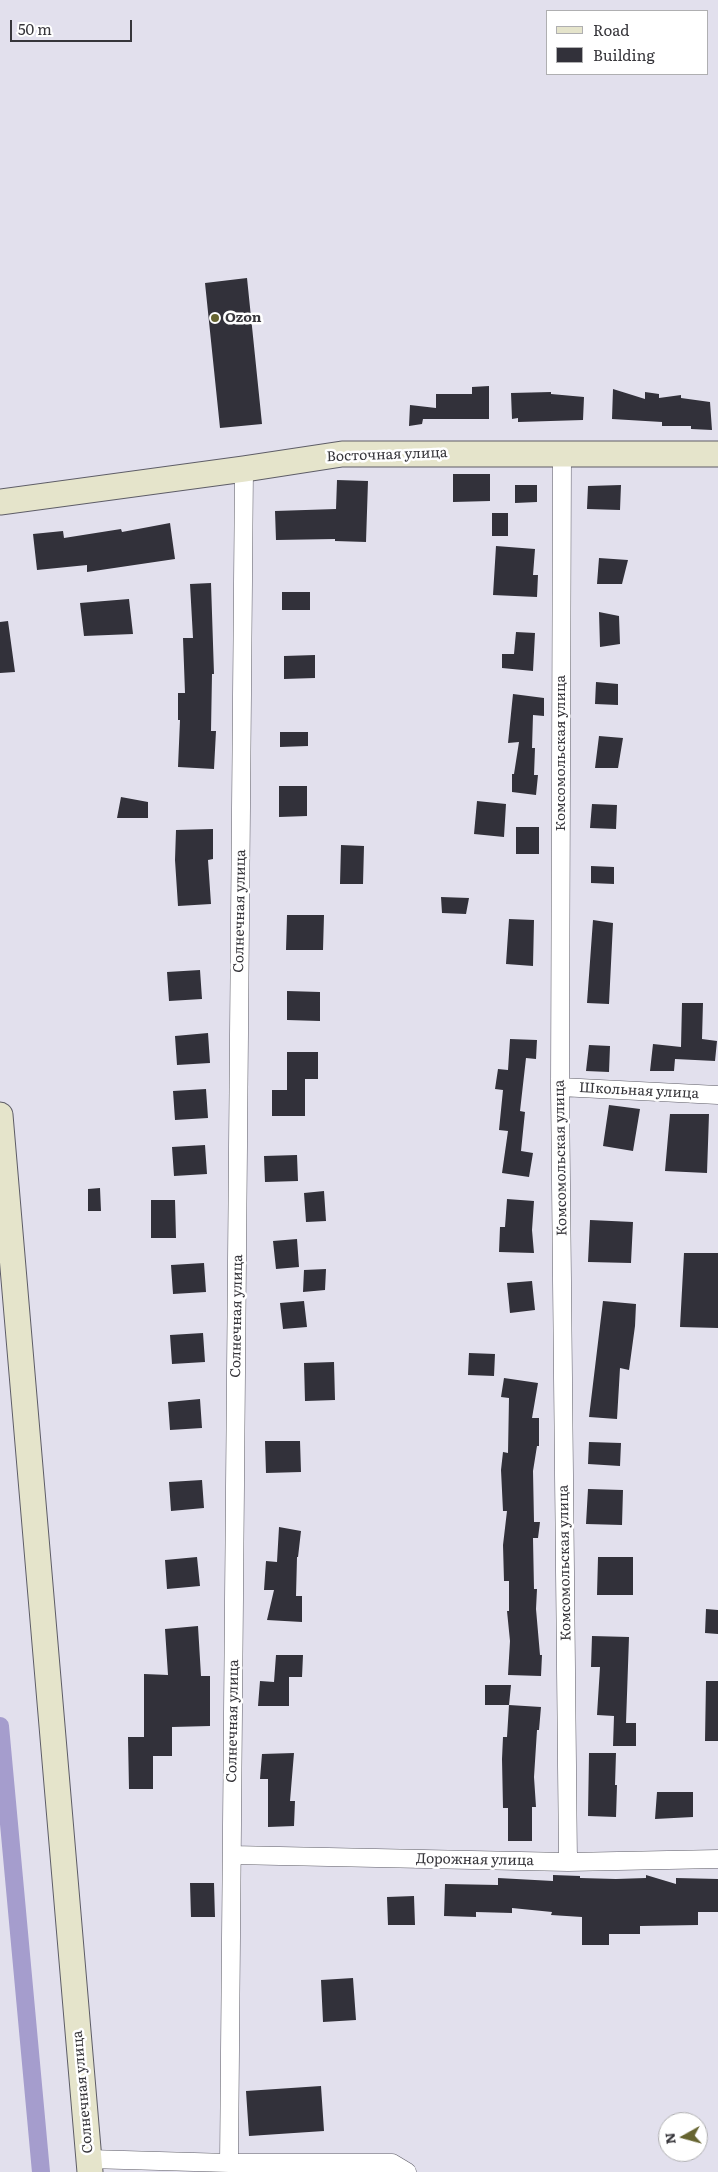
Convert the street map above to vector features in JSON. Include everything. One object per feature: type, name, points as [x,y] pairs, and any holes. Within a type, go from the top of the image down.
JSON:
[{"type":"main road","name":"Восточная улица","points":[[0,502],[342,454],[718,454]]},
{"type":"main road","name":"Солнечная улица","points":[[0,1115],[89,2166]]},
{"type":"street","name":"Комсомольская улица","points":[[562,454],[560,1086],[568,1862]]},
{"type":"street","name":"Солнечная улица","points":[[229,2163],[244,469]]},
{"type":"street","name":"Школьная улица","points":[[560,1086],[718,1095]]},
{"type":"street","name":"Дорожная улица","points":[[232,1855],[568,1862],[718,1859]]},
{"type":"street","points":[[89,2166],[229,2163],[392,2163],[407,2172]]},
{"type":"building","points":[[247,278],[262,424],[220,428],[205,283]]},
{"type":"building","points":[[489,386],[489,419],[423,419],[422,424],[409,426],[410,405],[436,408],[436,394],[472,394],[472,387]]},
{"type":"building","points":[[613,389],[645,399],[645,392],[659,394],[659,398],[681,395],[681,398],[710,402],[712,430],[691,429],[691,426],[662,426],[662,422],[612,419]]},
{"type":"building","points":[[551,392],[551,394],[584,397],[583,420],[518,422],[518,418],[512,419],[511,393]]},
{"type":"building","points":[[453,474],[490,474],[490,501],[453,502]]},
{"type":"building","points":[[337,480],[368,481],[366,542],[335,541],[335,539],[276,540],[275,511],[336,509]]},
{"type":"building","points":[[515,485],[537,485],[537,502],[515,503]]},
{"type":"building","points":[[621,485],[620,510],[587,509],[588,486]]},
{"type":"building","points":[[492,513],[508,513],[508,536],[492,536]]},
{"type":"building","points":[[170,523],[175,559],[87,572],[87,565],[37,570],[33,534],[63,531],[64,538],[121,529],[122,532]]},
{"type":"building","points":[[496,546],[535,549],[533,575],[538,575],[537,597],[493,595]]},
{"type":"building","points":[[599,558],[628,560],[622,584],[597,584]]},
{"type":"building","points":[[211,583],[214,674],[212,674],[211,731],[216,731],[214,769],[178,767],[180,720],[178,720],[178,693],[185,693],[183,638],[193,638],[190,584]]},
{"type":"building","points":[[282,592],[310,592],[310,610],[282,610]]},
{"type":"building","points":[[129,599],[133,634],[84,636],[80,603]]},
{"type":"building","points":[[599,612],[619,616],[620,644],[600,647]]},
{"type":"building","points":[[8,621],[15,672],[0,673],[0,622]]},
{"type":"building","points":[[516,632],[535,633],[533,671],[502,668],[502,654],[514,654]]},
{"type":"building","points":[[315,655],[315,678],[284,679],[284,656]]},
{"type":"building","points":[[596,682],[618,684],[618,705],[595,704]]},
{"type":"building","points":[[513,694],[544,698],[544,716],[533,715],[532,748],[535,748],[534,775],[538,775],[536,795],[512,792],[512,774],[514,774],[519,742],[508,743]]},
{"type":"building","points":[[280,732],[308,732],[308,746],[280,747]]},
{"type":"building","points":[[599,736],[623,738],[618,768],[595,768]]},
{"type":"building","points":[[279,786],[307,786],[307,816],[279,817]]},
{"type":"building","points":[[121,797],[148,802],[148,818],[117,818]]},
{"type":"building","points":[[477,801],[506,804],[504,837],[474,834]]},
{"type":"building","points":[[592,804],[617,805],[616,829],[590,828]]},
{"type":"building","points":[[516,827],[539,827],[539,854],[516,854]]},
{"type":"building","points":[[213,829],[213,859],[208,860],[211,904],[178,906],[175,860],[176,830]]},
{"type":"building","points":[[341,845],[364,846],[363,884],[340,884]]},
{"type":"building","points":[[591,866],[614,867],[614,884],[591,883]]},
{"type":"building","points":[[441,897],[469,898],[466,914],[442,913]]},
{"type":"building","points":[[287,915],[324,915],[323,950],[286,950]]},
{"type":"building","points":[[509,919],[534,920],[533,966],[506,964]]},
{"type":"building","points":[[593,920],[613,923],[609,1004],[587,1003]]},
{"type":"building","points":[[200,970],[202,999],[169,1001],[167,972]]},
{"type":"building","points":[[287,991],[320,992],[320,1021],[287,1020]]},
{"type":"building","points":[[682,1003],[703,1003],[702,1039],[717,1041],[715,1061],[675,1059],[674,1071],[650,1071],[653,1044],[681,1047]]},
{"type":"building","points":[[208,1033],[210,1063],[177,1065],[175,1036]]},
{"type":"building","points":[[510,1039],[537,1040],[536,1059],[526,1058],[520,1111],[525,1112],[521,1151],[533,1153],[529,1177],[502,1173],[508,1131],[499,1130],[503,1090],[495,1089],[498,1069],[508,1070]]},
{"type":"building","points":[[589,1045],[610,1046],[609,1072],[586,1071]]},
{"type":"building","points":[[287,1052],[318,1052],[318,1079],[305,1079],[305,1116],[272,1116],[272,1090],[287,1090]]},
{"type":"building","points":[[206,1089],[208,1118],[175,1120],[173,1091]]},
{"type":"building","points":[[609,1105],[640,1109],[633,1151],[603,1146]]},
{"type":"building","points":[[670,1114],[709,1114],[707,1173],[665,1171]]},
{"type":"building","points":[[205,1145],[207,1174],[174,1176],[172,1147]]},
{"type":"building","points":[[297,1155],[298,1181],[265,1182],[264,1156]]},
{"type":"building","points":[[100,1188],[101,1211],[88,1211],[88,1189]]},
{"type":"building","points":[[324,1191],[326,1221],[306,1222],[304,1193]]},
{"type":"building","points":[[507,1199],[534,1201],[532,1230],[534,1253],[499,1252],[500,1227],[505,1227]]},
{"type":"building","points":[[151,1200],[175,1200],[176,1238],[151,1238]]},
{"type":"building","points":[[590,1220],[633,1222],[631,1263],[588,1262]]},
{"type":"building","points":[[297,1239],[299,1267],[276,1269],[273,1241]]},
{"type":"building","points":[[684,1253],[718,1253],[718,1328],[680,1327]]},
{"type":"building","points":[[204,1263],[206,1292],[173,1294],[171,1265]]},
{"type":"building","points":[[326,1269],[325,1290],[303,1292],[304,1270]]},
{"type":"building","points":[[532,1281],[535,1310],[510,1313],[507,1283]]},
{"type":"building","points":[[304,1301],[307,1327],[283,1329],[280,1303]]},
{"type":"building","points":[[603,1301],[636,1304],[629,1370],[620,1368],[617,1419],[589,1417]]},
{"type":"building","points":[[203,1333],[205,1362],[172,1364],[170,1335]]},
{"type":"building","points":[[469,1353],[495,1354],[494,1376],[468,1375]]},
{"type":"building","points":[[334,1362],[335,1400],[305,1401],[304,1363]]},
{"type":"building","points":[[504,1378],[538,1383],[532,1418],[539,1418],[539,1446],[537,1446],[533,1471],[534,1522],[540,1522],[538,1538],[533,1538],[534,1589],[537,1589],[536,1609],[540,1655],[542,1655],[541,1676],[508,1675],[510,1641],[507,1611],[509,1611],[509,1581],[504,1581],[503,1545],[507,1511],[503,1511],[501,1470],[503,1452],[508,1453],[509,1398],[501,1397]]},
{"type":"building","points":[[200,1399],[202,1428],[170,1430],[168,1402]]},
{"type":"building","points":[[265,1441],[300,1441],[301,1472],[266,1473]]},
{"type":"building","points":[[589,1442],[621,1443],[620,1466],[588,1464]]},
{"type":"building","points":[[202,1480],[204,1508],[171,1511],[169,1482]]},
{"type":"building","points":[[588,1489],[623,1490],[622,1525],[586,1524]]},
{"type":"building","points":[[279,1527],[301,1531],[297,1557],[296,1596],[302,1596],[302,1622],[267,1620],[274,1590],[264,1590],[266,1561],[277,1562]]},
{"type":"building","points":[[197,1557],[200,1586],[167,1589],[165,1560]]},
{"type":"building","points":[[598,1557],[633,1557],[633,1595],[597,1595]]},
{"type":"building","points":[[706,1609],[718,1610],[718,1634],[705,1633]]},
{"type":"building","points":[[198,1626],[201,1676],[210,1676],[210,1726],[172,1727],[172,1756],[153,1756],[153,1789],[129,1789],[128,1737],[144,1737],[144,1674],[168,1675],[165,1629]]},
{"type":"building","points":[[592,1636],[629,1637],[626,1723],[636,1723],[636,1746],[613,1746],[614,1716],[597,1715],[600,1667],[591,1667]]},
{"type":"building","points":[[276,1655],[303,1655],[302,1677],[289,1677],[289,1706],[258,1706],[260,1681],[274,1682]]},
{"type":"building","points":[[706,1681],[718,1681],[718,1741],[705,1741]]},
{"type":"building","points":[[485,1685],[511,1685],[509,1705],[485,1705]]},
{"type":"building","points":[[509,1705],[541,1707],[539,1730],[537,1730],[534,1777],[536,1807],[532,1807],[532,1841],[508,1841],[508,1808],[503,1808],[502,1759],[503,1737],[507,1737]]},
{"type":"building","points":[[294,1753],[290,1801],[295,1801],[294,1826],[268,1827],[268,1779],[260,1779],[262,1754]]},
{"type":"building","points":[[589,1753],[616,1753],[616,1817],[588,1816]]},
{"type":"building","points":[[657,1792],[693,1792],[693,1817],[655,1819]]},
{"type":"building","points":[[553,1875],[616,1879],[646,1878],[646,1875],[676,1884],[676,1878],[718,1879],[718,1912],[698,1912],[698,1925],[640,1926],[640,1934],[609,1934],[609,1945],[582,1945],[582,1917],[551,1915],[552,1912],[512,1908],[512,1913],[476,1912],[476,1917],[444,1916],[445,1884],[498,1885],[498,1878],[553,1881]]},
{"type":"building","points":[[190,1883],[214,1883],[215,1917],[191,1917]]},
{"type":"building","points":[[414,1896],[415,1925],[388,1925],[387,1897]]},
{"type":"building","points":[[353,1978],[356,2020],[323,2022],[321,1980]]},
{"type":"building","points":[[321,2086],[324,2131],[249,2136],[246,2091]]},
{"type":"waterway","points":[[0,1726],[41,2172]]},
{"type":"place","name":"Ozon","points":[[215,318]]}]
